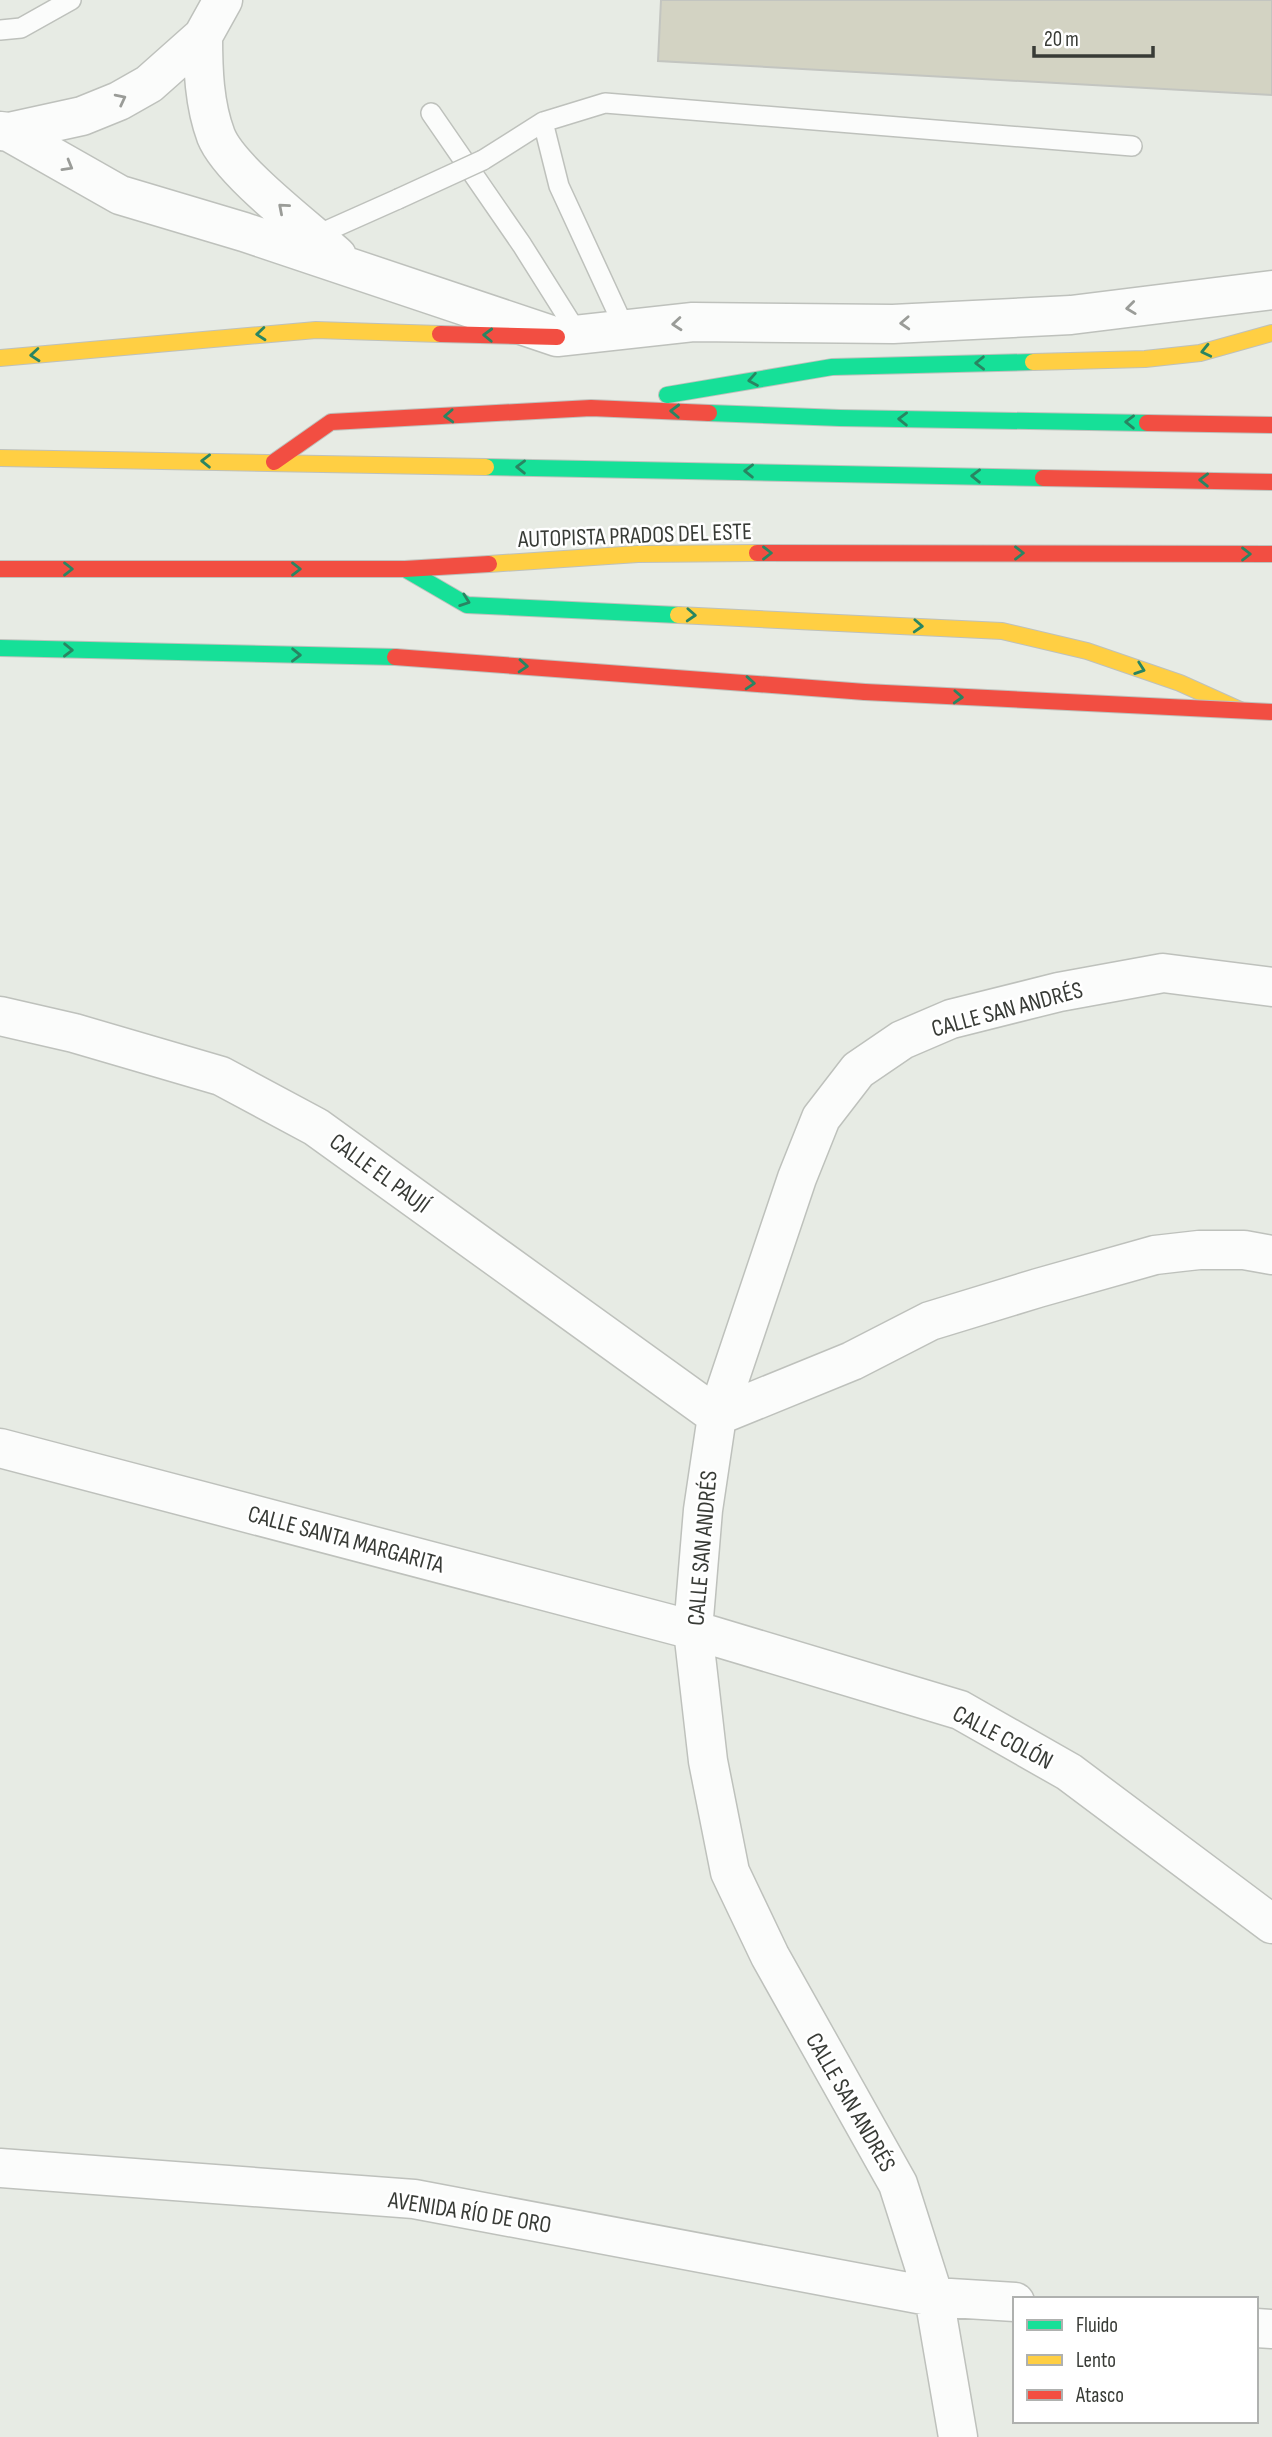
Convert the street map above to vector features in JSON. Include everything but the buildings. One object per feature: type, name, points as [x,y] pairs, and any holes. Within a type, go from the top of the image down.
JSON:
[{"type":"highway","points":[[0,358],[316,330],[567,335]]},
{"type":"highway","points":[[591,408],[832,367],[1145,359],[1200,353],[1272,333]]},
{"type":"highway","points":[[274,462],[331,422],[591,408],[840,418],[1272,425]]},
{"type":"highway","points":[[0,458],[1272,482]]},
{"type":"highway","name":"AUTOPISTA PRADOS DEL ESTE","points":[[0,569],[405,569],[638,554],[1272,554]]},
{"type":"highway","points":[[405,569],[467,605],[1002,631],[1087,651],[1180,683],[1272,724]]},
{"type":"highway","points":[[0,648],[421,658],[865,692],[1272,712]]},
{"type":"street","points":[[5,131],[82,116],[119,101],[149,84],[203,36],[223,0]]},
{"type":"street","points":[[203,36],[203,75],[217,138],[237,166],[352,269]]},
{"type":"street","points":[[5,131],[120,195],[567,335],[693,322],[893,324],[1071,315],[1272,290]]},
{"type":"street","name":"CALLE SAN ANDRÉS","points":[[958,2437],[934,2297],[898,2184],[770,1956],[730,1872],[708,1761],[693,1630],[703,1510],[717,1416],[797,1178],[821,1118],[858,1070],[902,1040],[951,1019],[1059,992],[1163,973],[1272,987]]},
{"type":"street","name":"CALLE EL PAUJÍ","points":[[0,1016],[74,1033],[221,1076],[316,1127],[717,1416]]},
{"type":"street","points":[[717,1416],[852,1361],[930,1321],[1038,1288],[1155,1255],[1199,1250],[1244,1250],[1272,1255]]},
{"type":"street","name":"CALLE SANTA MARGARITA","points":[[0,1448],[693,1630]]},
{"type":"street","name":"CALLE COLÓN","points":[[693,1630],[960,1710],[1069,1772],[1272,1924]]},
{"type":"street","name":"AVENIDA RÍO DE ORO","points":[[0,2168],[414,2199],[934,2297],[1013,2302]]},
{"type":"lane","points":[[0,30],[20,28],[71,0]]},
{"type":"lane","points":[[315,236],[482,160],[543,122],[605,103],[1132,146]]},
{"type":"lane","points":[[431,113],[522,245],[567,335]]},
{"type":"lane","points":[[543,122],[559,186],[625,329]]},
{"type":"traffic: fast","points":[[667,395],[832,367],[1033,362]]},
{"type":"traffic: fast","points":[[709,413],[1147,423]]},
{"type":"traffic: fast","points":[[486,467],[1043,478]]},
{"type":"traffic: fast","points":[[405,569],[467,605],[678,615]]},
{"type":"traffic: fast","points":[[0,648],[395,657]]},
{"type":"traffic: slow","points":[[0,358],[316,330],[440,334]]},
{"type":"traffic: slow","points":[[1033,362],[1145,359],[1200,353],[1272,333]]},
{"type":"traffic: slow","points":[[0,458],[486,467]]},
{"type":"traffic: slow","points":[[489,564],[638,554],[757,553]]},
{"type":"traffic: slow","points":[[678,615],[1002,631],[1087,651],[1180,683],[1240,710]]},
{"type":"traffic: jam","points":[[440,334],[557,337]]},
{"type":"traffic: jam","points":[[274,462],[331,422],[591,408],[709,413]]},
{"type":"traffic: jam","points":[[1147,423],[1272,425]]},
{"type":"traffic: jam","points":[[1043,478],[1272,482]]},
{"type":"traffic: jam","points":[[757,553],[1272,554]]},
{"type":"traffic: jam","points":[[0,569],[405,569],[489,564]]},
{"type":"traffic: jam","points":[[395,657],[865,692]]},
{"type":"traffic: jam","points":[[865,692],[1272,712]]}]
